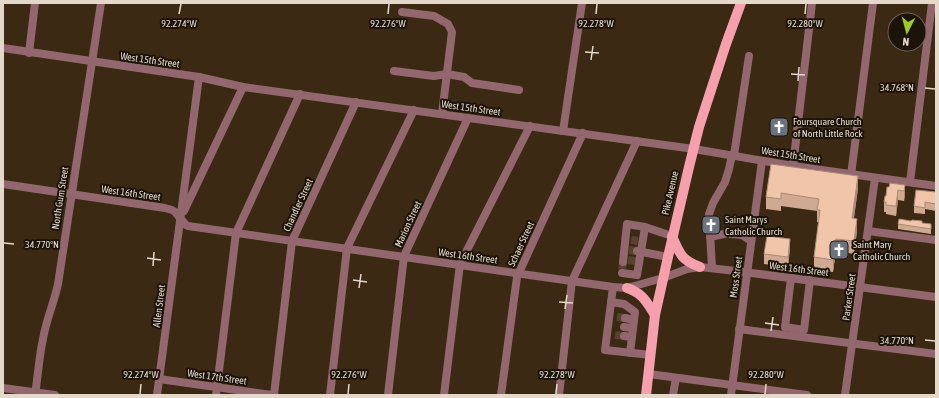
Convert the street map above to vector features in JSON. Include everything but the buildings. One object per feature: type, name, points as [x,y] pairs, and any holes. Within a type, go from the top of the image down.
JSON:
[{"type":"main road","name":"Pike Avenue","points":[[646,395],[655,315],[672,236],[699,127],[739,4]]},
{"type":"main road","points":[[672,236],[680,253],[686,260],[700,268]]},
{"type":"main road","points":[[620,287],[633,290],[638,293],[644,298],[655,315]]},
{"type":"street","points":[[29,52],[35,3]]},
{"type":"street","name":"North Gum Street","points":[[35,394],[43,338],[58,284],[101,3]]},
{"type":"street","points":[[563,131],[582,3]]},
{"type":"street","points":[[793,166],[812,3]]},
{"type":"street","points":[[851,175],[872,3]]},
{"type":"street","points":[[910,182],[932,3]]},
{"type":"street","points":[[402,12],[434,16],[448,24],[452,32],[442,114]]},
{"type":"street","name":"West 15th Street","points":[[3,48],[199,77],[243,87],[583,133],[733,155],[851,175],[936,186]]},
{"type":"street","points":[[712,268],[709,214],[713,203],[725,182],[733,155],[749,56]]},
{"type":"street","points":[[394,71],[434,76],[447,74],[464,77],[472,83],[519,90]]},
{"type":"street","name":"Allen Street","points":[[157,395],[199,77]]},
{"type":"street","name":"Allen Street","points":[[180,219],[243,87]]},
{"type":"street","points":[[216,391],[236,233],[300,94]]},
{"type":"street","name":"Chandler Street","points":[[273,395],[292,241],[356,102]]},
{"type":"street","points":[[330,395],[347,248],[414,110]]},
{"type":"street","name":"Marion Street","points":[[388,395],[404,256],[468,118]]},
{"type":"street","points":[[444,395],[460,264],[530,126]]},
{"type":"street","name":"Schaer Street","points":[[501,395],[518,273],[583,133]]},
{"type":"street","points":[[559,395],[572,281],[636,141]]},
{"type":"street","name":"Moss Street","points":[[731,395],[762,161]]},
{"type":"street","name":"Parker Street","points":[[845,395],[875,178]]},
{"type":"street","name":"West 16th Street","points":[[3,184],[165,208],[172,210],[188,226],[620,287],[663,278],[687,269],[712,268],[936,297]]},
{"type":"street","points":[[651,355],[605,350],[617,322],[611,302],[620,287],[633,251],[634,240],[627,224],[645,227],[672,236]]},
{"type":"street","points":[[628,264],[633,251],[634,240],[645,227]]},
{"type":"street","points":[[868,231],[936,240]]},
{"type":"street","points":[[710,237],[727,234],[742,235],[751,241]]},
{"type":"street","points":[[633,251],[668,257]]},
{"type":"street","points":[[791,278],[785,327],[804,330],[810,280]]},
{"type":"street","points":[[611,302],[624,304],[635,312],[634,324],[628,337],[630,353]]},
{"type":"street","points":[[617,322],[634,324]]},
{"type":"street","points":[[740,329],[936,354]]},
{"type":"street","points":[[649,374],[786,394],[807,395]]},
{"type":"street","points":[[674,395],[676,378]]},
{"type":"street","name":"West 17th Street","points":[[159,379],[216,391],[273,395]]},
{"type":"street","points":[[3,388],[35,394],[55,395]]},
{"type":"tunnel","points":[[631,240],[638,241]]},
{"type":"tunnel","points":[[629,250],[637,251]]},
{"type":"tunnel","points":[[628,260],[636,261]]},
{"type":"tunnel","points":[[622,269],[623,262]]},
{"type":"tunnel","points":[[617,317],[625,318]]},
{"type":"tunnel","points":[[615,335],[624,336]]},
{"type":"place","name":"Foursquare Church of North Little Rock","points":[[779,127]]},
{"type":"place","name":"Saint Marys Catholic Church","points":[[711,225]]},
{"type":"place","name":"Saint Mary Catholic Church","points":[[839,250]]}]
